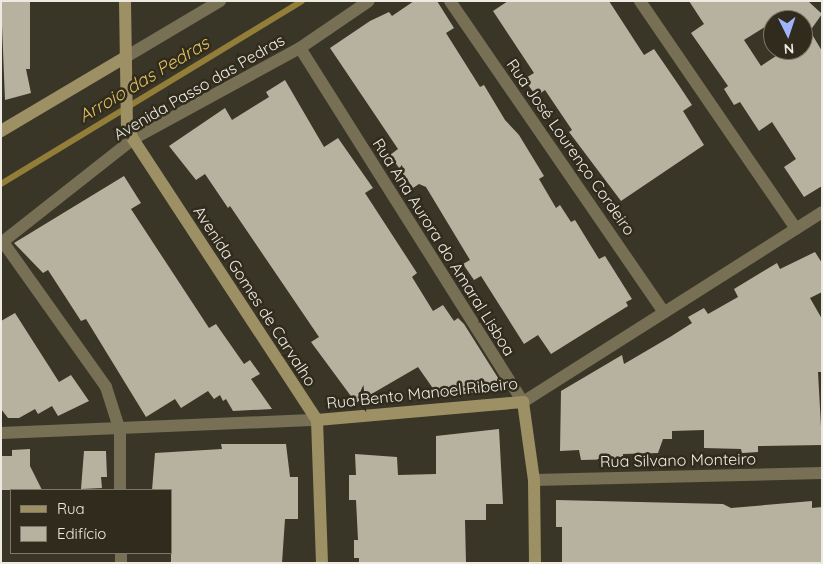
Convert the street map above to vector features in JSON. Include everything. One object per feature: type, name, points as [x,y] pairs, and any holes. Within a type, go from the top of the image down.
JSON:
[{"type":"street","name":"Avenida Gomes de Carvalho","points":[[125,1],[125,95],[127,125],[133,139],[317,420]]},
{"type":"street","points":[[1,131],[220,1]]},
{"type":"street","name":"Avenida Passo das Pedras","points":[[2,242],[133,139],[300,48],[370,1]]},
{"type":"street","name":"Rua José Lourenço Cordeiro","points":[[450,1],[664,312]]},
{"type":"street","points":[[640,1],[796,229]]},
{"type":"street","name":"Rua Ana Aurora do Amaral Lisboa","points":[[300,48],[523,402],[534,480],[535,563]]},
{"type":"street","name":"Rua Bento Manoel Ribeiro","points":[[1,433],[120,430],[317,420],[523,402],[822,212]]},
{"type":"street","points":[[2,242],[106,387],[120,430],[120,489]]},
{"type":"street","points":[[317,420],[322,563]]},
{"type":"street","name":"Rua Silvano Monteiro","points":[[534,480],[822,473]]},
{"type":"building","points":[[1,1],[30,1],[30,69],[26,69],[31,93],[5,100]]},
{"type":"building","points":[[414,1],[437,1],[454,28],[446,33],[480,87],[484,85],[505,120],[519,135],[544,176],[539,179],[556,208],[560,205],[571,222],[575,220],[599,259],[605,256],[632,299],[626,302],[628,306],[551,354],[538,335],[524,344],[481,276],[474,280],[463,264],[470,260],[426,187],[419,184],[413,188],[390,155],[398,149],[330,48],[370,21],[389,12],[392,16]]},
{"type":"building","points":[[508,1],[609,1],[644,55],[654,49],[692,105],[683,111],[704,145],[621,201],[569,132],[572,130],[545,90],[536,96],[524,79],[534,73],[493,11]]},
{"type":"building","points":[[689,1],[808,1],[822,14],[813,27],[813,10],[763,10],[763,28],[744,40],[761,66],[770,60],[813,60],[813,36],[822,51],[822,186],[804,197],[784,167],[796,159],[772,122],[759,131],[740,102],[734,105],[724,89],[728,86],[691,33],[704,24]]},
{"type":"building","points":[[285,80],[324,147],[338,138],[373,188],[365,193],[417,273],[412,277],[433,311],[443,305],[454,321],[458,318],[464,324],[505,389],[439,397],[418,367],[356,403],[311,342],[319,337],[230,206],[228,208],[205,174],[196,180],[169,146],[225,108],[232,120],[269,97],[266,92]]},
{"type":"building","points":[[124,176],[141,203],[131,209],[209,328],[216,324],[244,364],[250,360],[260,374],[251,379],[272,409],[233,411],[226,399],[223,401],[220,395],[214,399],[208,391],[181,408],[175,399],[146,417],[86,319],[81,321],[48,270],[43,273],[14,243]]},
{"type":"building","points":[[815,252],[822,263],[822,292],[810,298],[822,319],[822,372],[818,372],[822,445],[758,446],[758,452],[742,453],[741,449],[704,448],[704,430],[672,431],[672,439],[663,439],[658,453],[623,454],[623,459],[581,460],[579,450],[560,451],[561,391],[622,355],[624,364],[692,323],[688,317],[704,308],[708,314],[738,297],[734,289],[777,263],[780,269]]},
{"type":"building","points":[[15,313],[59,382],[71,375],[89,401],[58,416],[52,406],[38,414],[35,409],[19,418],[8,418],[1,409],[1,321]]},
{"type":"building","points":[[499,429],[503,504],[486,504],[486,520],[465,520],[466,563],[359,563],[359,558],[354,558],[354,540],[358,540],[356,500],[349,500],[349,475],[356,475],[355,454],[397,457],[398,475],[436,474],[436,436]]},
{"type":"building","points":[[221,444],[286,444],[290,477],[298,477],[298,519],[285,519],[282,563],[171,563],[172,489],[152,489],[155,453],[222,449]]},
{"type":"building","points":[[30,449],[30,466],[42,489],[1,490],[1,456],[12,456],[12,450]]},
{"type":"building","points":[[84,451],[106,451],[107,477],[101,477],[102,488],[81,489]]},
{"type":"building","points":[[556,500],[723,504],[731,508],[812,501],[812,508],[822,507],[822,563],[562,563],[562,527],[556,527]]},
{"type":"waterway","name":"Arroio das Pedras","points":[[1,184],[302,1]]}]
